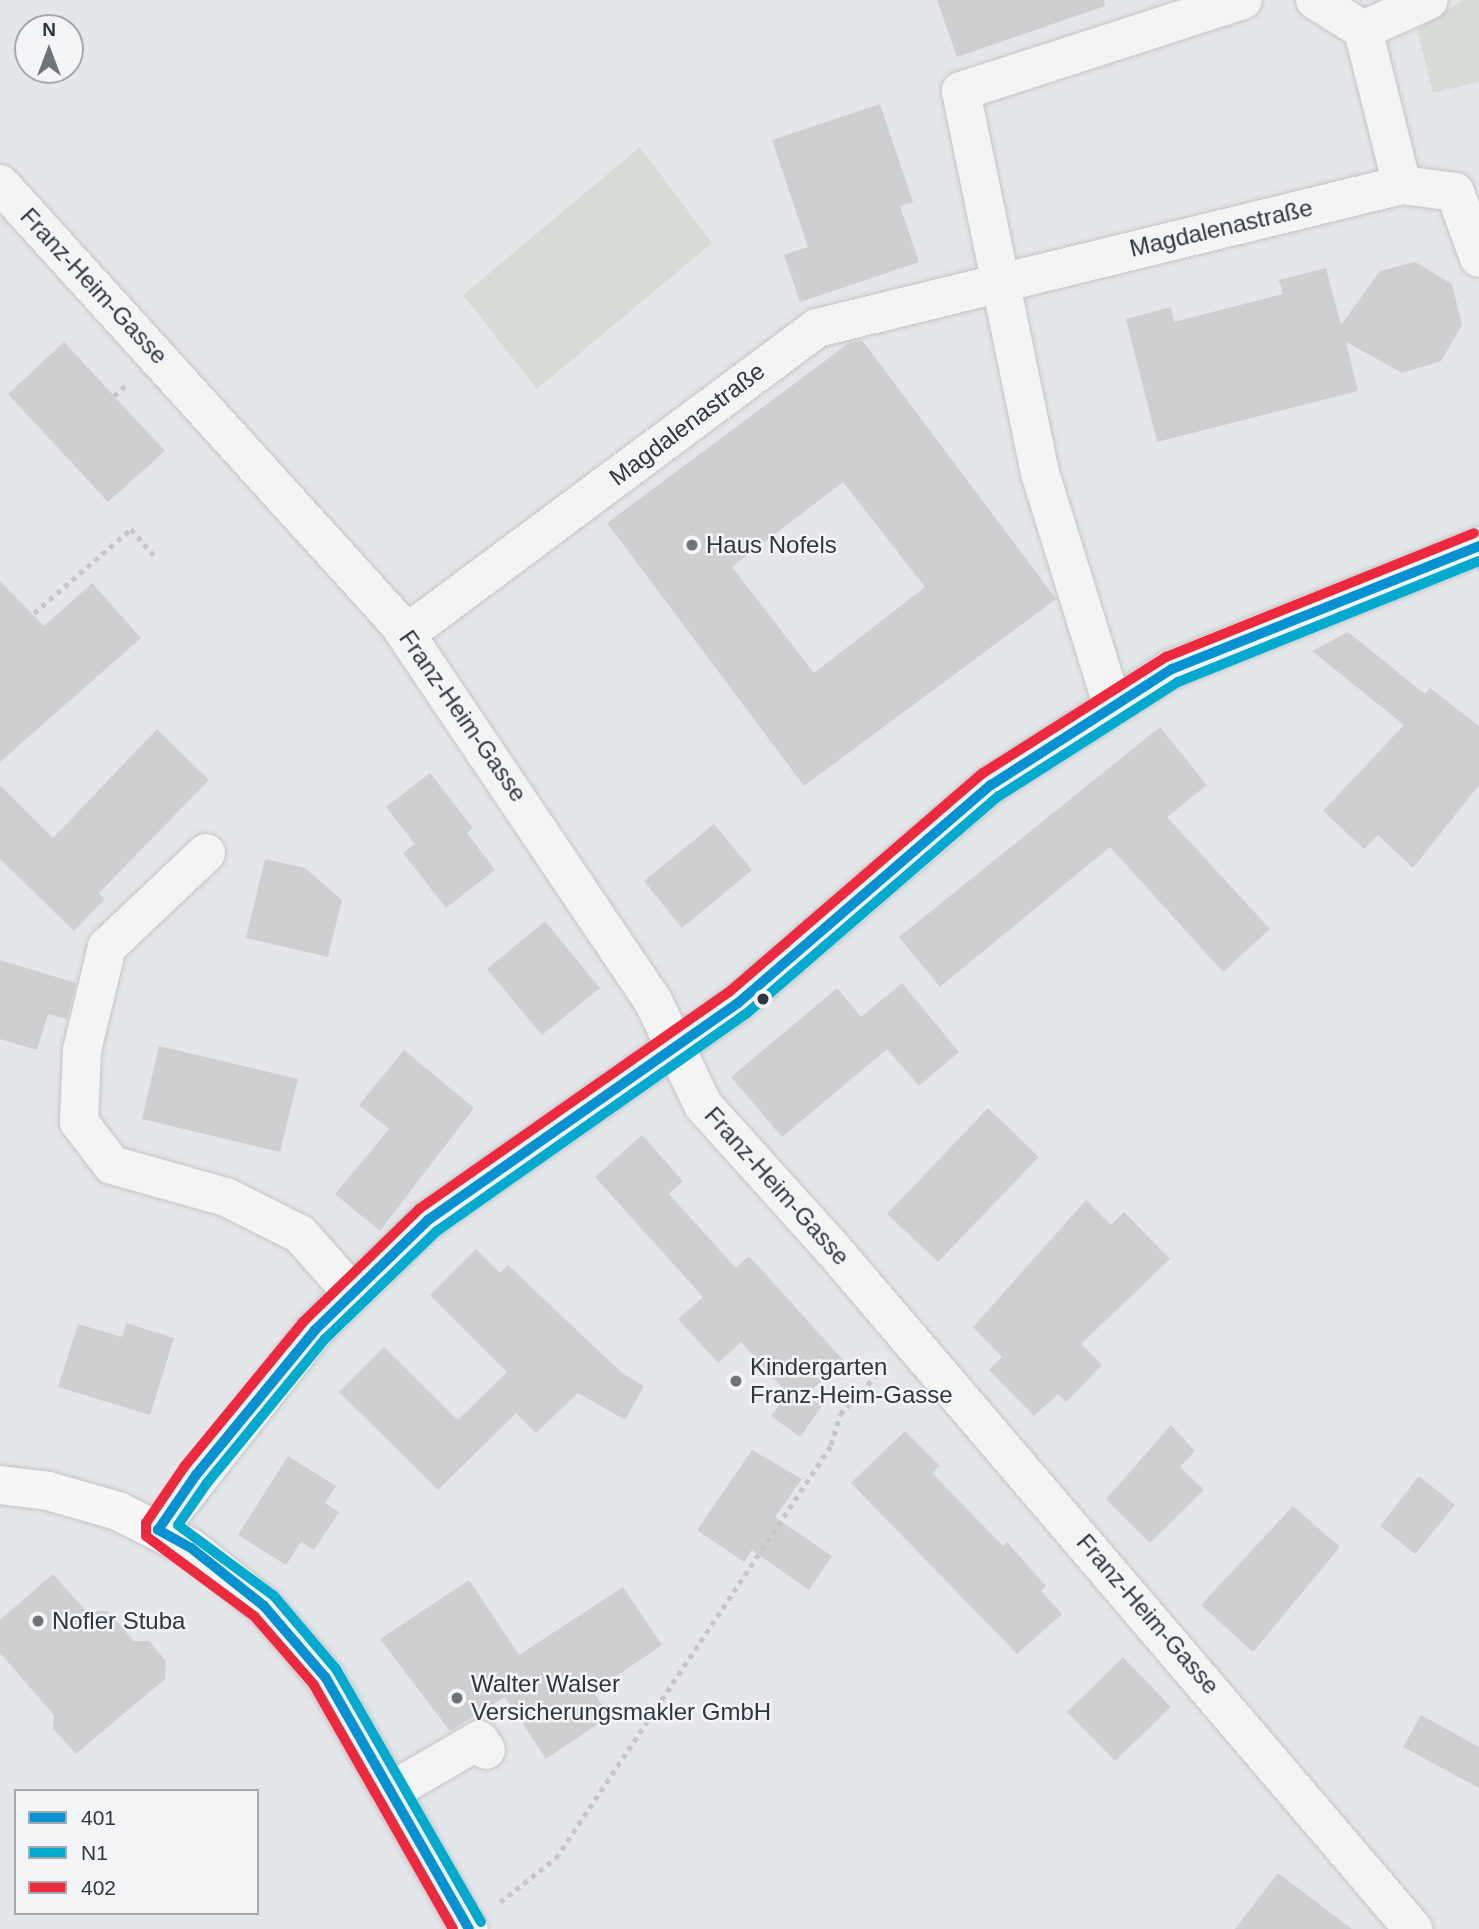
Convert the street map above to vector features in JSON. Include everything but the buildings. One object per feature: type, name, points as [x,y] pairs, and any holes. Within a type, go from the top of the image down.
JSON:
[{"type":"main road","points":[[0,1485],[48,1490],[118,1511],[191,1548],[264,1606],[325,1677],[390,1792],[480,1919]]},
{"type":"street","points":[[1112,704],[1040,473],[961,91],[1243,0]]},
{"type":"street","points":[[1315,0],[1363,30],[1402,185]]},
{"type":"street","points":[[1363,30],[1429,0]]},
{"type":"street","name":"Franz-Heim-Gasse","points":[[0,184],[255,460],[406,634],[653,1001],[703,1105],[910,1339],[1413,1929]]},
{"type":"street","name":"Magdalenastraße","points":[[406,634],[817,328],[1000,280],[1402,185],[1467,189],[1479,258]]},
{"type":"street","points":[[158,1530],[196,1475],[352,1293],[428,1220],[765,981],[991,785],[1112,704],[1172,668],[1479,546]]},
{"type":"street","points":[[206,853],[107,947],[82,1050],[79,1122],[112,1166],[226,1197],[300,1234],[352,1293]]},
{"type":"street","points":[[390,1792],[488,1739]]},
{"type":"path","points":[[34,613],[131,529],[154,555]]},
{"type":"path","points":[[480,1919],[556,1858],[831,1445],[840,1414],[910,1339]]},
{"type":"shaded area","points":[[1463,0],[1479,0],[1479,82],[1433,93],[1417,29]]},
{"type":"shaded area","points":[[640,147],[712,243],[537,389],[463,295]]},
{"type":"transit line","name":"402","points":[[453,1929],[314,1685],[254,1616],[146,1536],[146,1523],[184,1467],[304,1321],[419,1209],[729,992],[983,773],[1166,657],[1474,533]]},
{"type":"transit line","name":"401","points":[[469,1929],[325,1677],[264,1606],[191,1548],[158,1530],[196,1475],[315,1330],[428,1220],[738,1003],[991,785],[1172,669],[1479,546]]},
{"type":"transit line","name":"N1","points":[[481,1922],[336,1669],[274,1596],[178,1525],[207,1483],[325,1339],[437,1231],[746,1014],[999,796],[1178,682],[1479,561]]},
{"type":"place","name":"Haus Nofels","points":[[692,545]]},
{"type":"place","name":"Kindergarten Franz-Heim-Gasse","points":[[736,1381]]},
{"type":"place","name":"Nofler Stuba","points":[[38,1621]]},
{"type":"place","name":"Walter Walser Versicherungsmakler GmbH","points":[[457,1698]]}]
